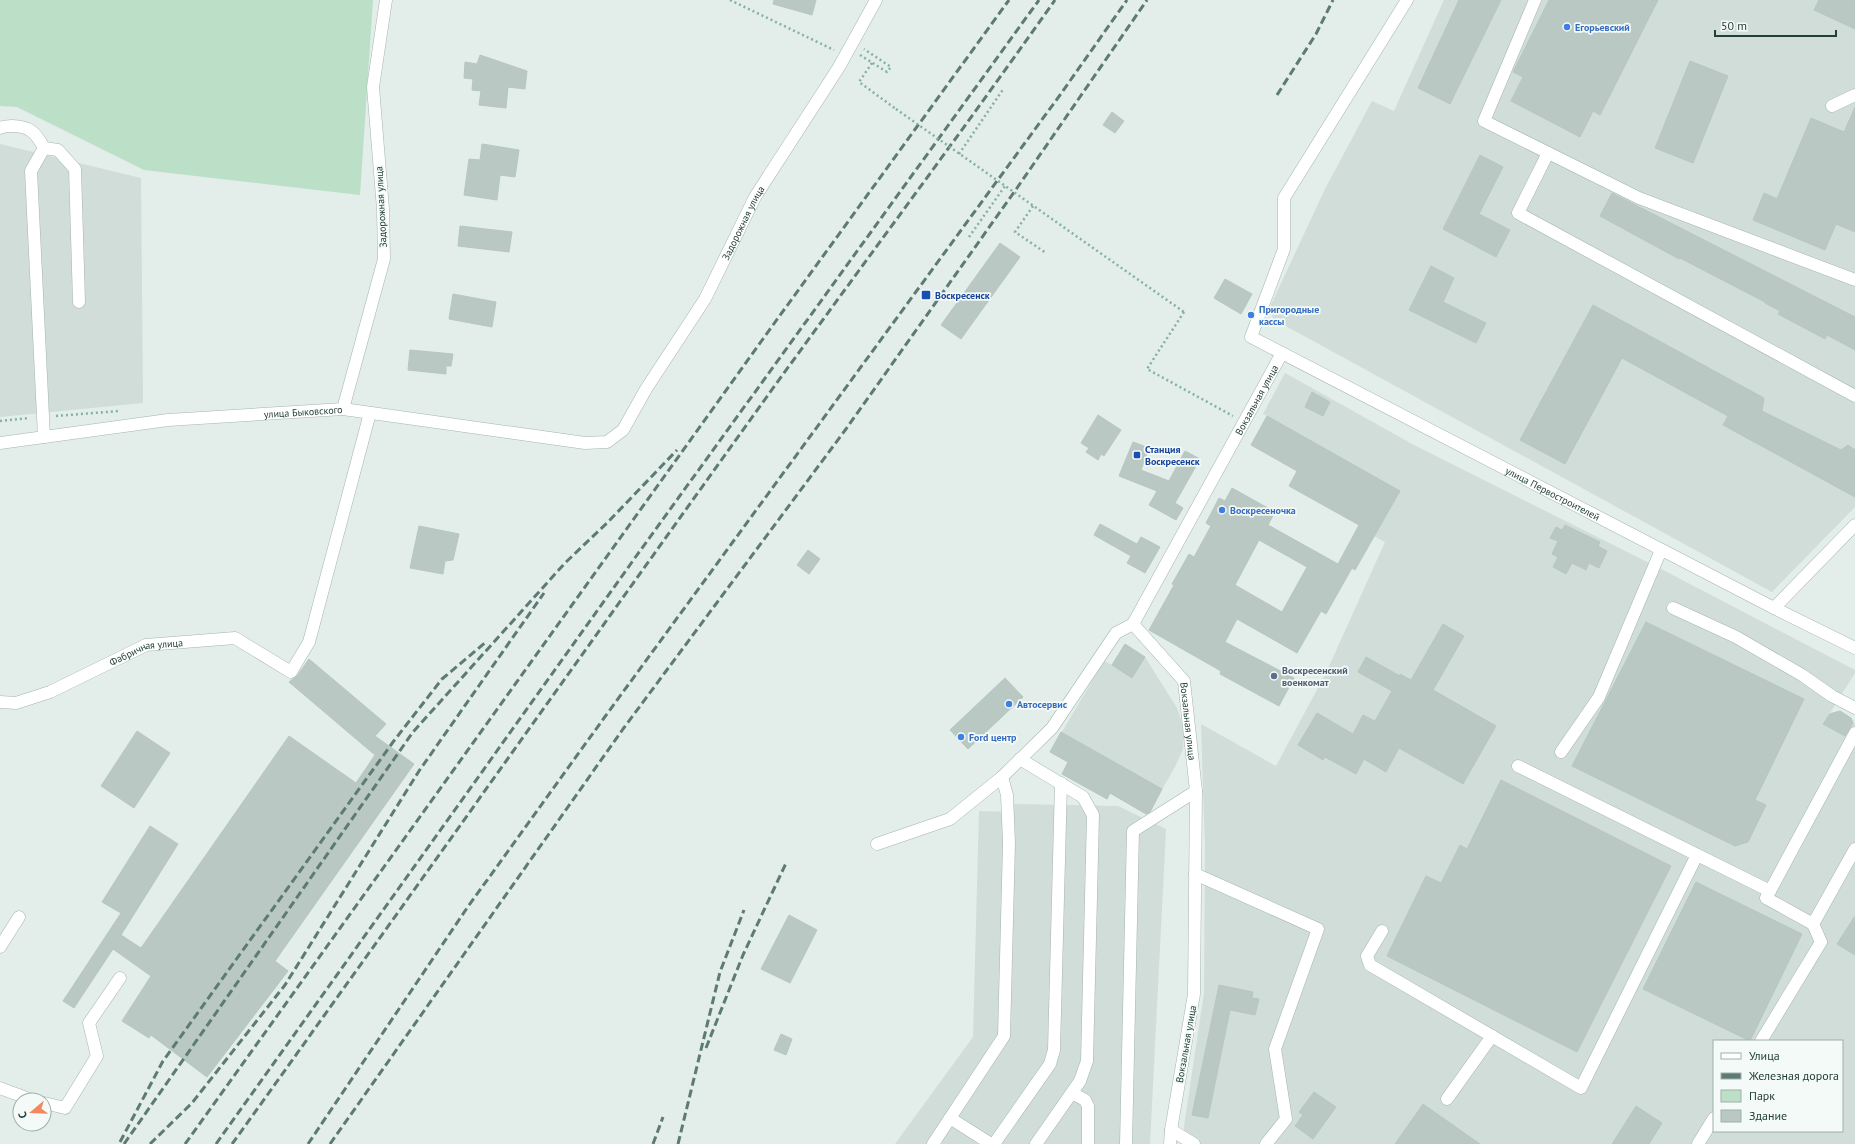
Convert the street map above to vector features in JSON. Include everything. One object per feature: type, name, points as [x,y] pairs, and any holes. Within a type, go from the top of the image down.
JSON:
[{"type":"street","name":"Задорожная улица","points":[[343,409],[384,260],[383,209],[373,87],[386,0]]},
{"type":"street","name":"Задорожная улица","points":[[606,442],[623,430],[646,389],[704,299],[755,197],[851,49],[876,0]]},
{"type":"street","name":"улица Первостроителей","points":[[1408,0],[1284,198],[1284,249],[1251,337],[1661,550],[1855,648]]},
{"type":"street","points":[[1535,0],[1484,121],[1639,198],[1855,280]]},
{"type":"street","points":[[1832,106],[1855,95]]},
{"type":"street","points":[[0,128],[3,126],[24,126],[37,135],[44,148]]},
{"type":"street","points":[[44,148],[58,150],[75,169],[79,302]]},
{"type":"street","points":[[44,148],[31,171],[44,437]]},
{"type":"street","points":[[1548,153],[1518,214],[1855,396]]},
{"type":"street","name":"Вокзальная улица","points":[[1170,1144],[1171,1130],[1194,994],[1196,791],[1184,681],[1133,624],[1282,353]]},
{"type":"street","name":"улица Быковского","points":[[0,443],[168,420],[343,409],[585,443],[606,442]]},
{"type":"street","name":"Фабричная улица","points":[[0,702],[16,703],[50,692],[146,644],[236,638],[291,672],[309,642],[370,413]]},
{"type":"street","points":[[1774,608],[1855,525]]},
{"type":"street","points":[[1561,752],[1599,697],[1661,550]]},
{"type":"street","points":[[1673,608],[1736,637],[1802,675],[1832,696],[1855,708]]},
{"type":"street","points":[[877,844],[950,819],[1002,777],[1052,728],[1116,632],[1133,624]]},
{"type":"street","points":[[1762,1040],[1821,942],[1813,924],[1766,898],[1855,733]]},
{"type":"street","points":[[1020,759],[1083,797],[1092,815],[1087,1062],[1080,1081],[1036,1144]]},
{"type":"street","points":[[1518,766],[1770,891]]},
{"type":"street","points":[[932,1144],[1004,1036],[1009,843],[1007,795],[1002,777]]},
{"type":"street","points":[[994,1144],[1050,1064],[1054,1050],[1061,783]]},
{"type":"street","points":[[1126,1144],[1133,831],[1196,791]]},
{"type":"street","points":[[1813,924],[1855,849]]},
{"type":"street","points":[[1382,931],[1367,956],[1370,965],[1581,1088],[1697,855]]},
{"type":"street","points":[[1196,874],[1318,929],[1275,1049],[1286,1119],[1266,1144]]},
{"type":"street","points":[[0,947],[19,917]]},
{"type":"street","points":[[52,1105],[65,1108],[97,1056],[89,1023],[120,978]]},
{"type":"street","points":[[1447,1099],[1492,1036]]},
{"type":"street","points":[[0,1088],[12,1092]]},
{"type":"street","points":[[1072,1093],[1085,1100],[1088,1106],[1088,1144]]},
{"type":"street","points":[[950,1118],[991,1144]]},
{"type":"street","points":[[1698,1144],[1713,1120]]},
{"type":"street","points":[[1171,1130],[1194,1144]]},
{"type":"path","points":[[730,0],[851,49],[891,67],[886,72],[851,49]]},
{"type":"path","points":[[872,63],[860,82],[959,154],[1184,312],[1147,369],[1245,422]]},
{"type":"path","points":[[959,154],[1004,88]]},
{"type":"path","points":[[969,237],[1005,186]]},
{"type":"path","points":[[1033,206],[1015,232],[1046,253]]},
{"type":"shaded area","points":[[1444,0],[1855,0],[1855,507],[1772,592],[1273,319],[1270,307],[1325,189],[1372,101],[1394,111]]},
{"type":"shaded area","points":[[0,144],[141,178],[143,403],[0,417]]},
{"type":"shaded area","points":[[1285,373],[1414,445],[1663,570],[1855,670],[1855,673],[1830,713],[1840,711],[1851,718],[1855,724],[1855,1144],[1185,1144],[1184,1126],[1204,993],[1205,846],[1201,724],[1276,766],[1326,673],[1385,542],[1374,536],[1267,416],[1263,414]]},
{"type":"shaded area","points":[[1125,644],[1145,657],[1177,708],[1184,729],[1183,749],[1175,767],[1148,814],[1110,793],[1107,799],[1062,774],[1068,762],[1050,752],[1104,661],[1112,665]]},
{"type":"shaded area","points":[[1012,804],[1118,806],[1166,829],[1150,1144],[895,1144],[973,1037],[979,811],[1011,812]]},
{"type":"green space","points":[[0,0],[373,0],[360,195],[144,170],[17,107],[0,106]]},
{"type":"building","points":[[774,0],[816,0],[812,15],[773,4]]},
{"type":"building","points":[[1459,0],[1501,0],[1450,104],[1418,88]]},
{"type":"building","points":[[1549,0],[1658,0],[1600,115],[1593,111],[1580,137],[1511,101],[1523,77],[1513,72]]},
{"type":"building","points":[[1819,0],[1855,0],[1855,29],[1814,10]]},
{"type":"building","points":[[480,55],[527,71],[525,89],[508,87],[506,108],[479,105],[481,91],[472,90],[473,79],[464,78],[465,62],[477,64]]},
{"type":"building","points":[[1690,61],[1728,76],[1693,163],[1655,148]]},
{"type":"building","points":[[1855,107],[1855,232],[1836,224],[1825,250],[1753,220],[1764,193],[1777,199],[1811,118],[1844,132]]},
{"type":"building","points":[[1112,112],[1124,121],[1115,133],[1103,125]]},
{"type":"building","points":[[482,144],[519,150],[515,177],[500,175],[497,200],[464,195],[469,159],[480,160]]},
{"type":"building","points":[[1480,155],[1503,167],[1479,214],[1510,230],[1496,257],[1443,229]]},
{"type":"building","points":[[1612,193],[1855,317],[1855,350],[1827,335],[1825,339],[1778,314],[1780,311],[1765,302],[1680,258],[1679,259],[1600,216]]},
{"type":"building","points":[[460,226],[512,232],[509,252],[458,246]]},
{"type":"building","points":[[1000,243],[1020,257],[961,339],[941,325]]},
{"type":"building","points":[[1431,266],[1454,278],[1443,302],[1486,323],[1476,343],[1409,310]]},
{"type":"building","points":[[1225,279],[1252,294],[1241,314],[1214,298]]},
{"type":"building","points":[[453,294],[496,302],[492,327],[449,319]]},
{"type":"building","points":[[1593,305],[1764,398],[1762,411],[1841,450],[1848,445],[1855,450],[1855,497],[1723,425],[1728,416],[1622,358],[1565,464],[1520,440]]},
{"type":"building","points":[[410,350],[453,354],[451,366],[446,366],[446,374],[408,370]]},
{"type":"building","points":[[1312,392],[1330,402],[1323,416],[1305,407]]},
{"type":"building","points":[[1098,415],[1121,430],[1104,456],[1101,454],[1098,460],[1086,452],[1089,448],[1081,443]]},
{"type":"building","points":[[1267,416],[1400,491],[1355,570],[1352,568],[1326,614],[1321,611],[1297,653],[1237,619],[1225,642],[1294,678],[1279,706],[1220,674],[1221,671],[1149,630],[1189,554],[1194,557],[1211,526],[1206,523],[1219,498],[1225,501],[1232,488],[1275,512],[1268,525],[1338,564],[1359,525],[1289,486],[1297,471],[1251,445]],"holes":[[[1259,540],[1307,567],[1282,612],[1235,585]]]},
{"type":"building","points":[[1133,442],[1149,448],[1141,470],[1169,481],[1185,451],[1200,459],[1175,503],[1183,508],[1176,520],[1149,505],[1157,491],[1119,476]]},
{"type":"building","points":[[1100,524],[1137,544],[1141,537],[1160,547],[1145,573],[1127,563],[1131,556],[1094,535]]},
{"type":"building","points":[[1565,525],[1600,542],[1598,546],[1607,551],[1599,568],[1589,563],[1586,570],[1572,563],[1566,574],[1553,567],[1558,557],[1552,554],[1558,541],[1550,538],[1556,527],[1562,530]]},
{"type":"building","points":[[419,526],[459,534],[453,560],[445,561],[443,574],[410,568]]},
{"type":"building","points":[[808,550],[820,559],[809,574],[797,565]]},
{"type":"building","points":[[1646,622],[1804,699],[1755,800],[1766,805],[1748,842],[1735,846],[1572,766]]},
{"type":"building","points":[[1443,624],[1464,636],[1433,690],[1496,726],[1463,784],[1399,748],[1386,772],[1364,759],[1356,774],[1325,757],[1323,760],[1298,745],[1317,713],[1353,734],[1363,715],[1375,721],[1392,691],[1358,672],[1366,657],[1400,676],[1400,674],[1411,680]]},
{"type":"building","points":[[1125,644],[1145,657],[1132,678],[1112,665]]},
{"type":"building","points":[[309,659],[386,724],[375,736],[414,764],[275,961],[288,971],[207,1077],[151,1035],[149,1038],[122,1021],[151,976],[113,949],[74,1008],[63,1001],[121,913],[102,902],[150,826],[178,844],[121,935],[141,948],[289,736],[356,783],[375,755],[289,682],[297,676]]},
{"type":"building","points":[[1005,678],[1023,697],[968,749],[950,730]]},
{"type":"building","points":[[1840,711],[1851,718],[1853,723],[1845,736],[1823,724],[1830,714]]},
{"type":"building","points":[[137,731],[170,753],[134,808],[101,786]]},
{"type":"building","points":[[1061,732],[1162,789],[1150,812],[1146,814],[1110,793],[1107,799],[1062,774],[1068,762],[1050,752]]},
{"type":"building","points":[[1501,780],[1671,866],[1577,1052],[1387,956],[1426,876],[1441,883],[1460,845],[1467,849]]},
{"type":"building","points":[[1696,882],[1802,934],[1750,1040],[1643,989]]},
{"type":"building","points":[[789,915],[817,930],[790,983],[761,969]]},
{"type":"building","points":[[1855,916],[1855,955],[1837,944]]},
{"type":"building","points":[[1219,985],[1253,992],[1252,998],[1259,999],[1255,1015],[1230,1010],[1208,1118],[1192,1115]]},
{"type":"building","points":[[781,1034],[792,1039],[786,1055],[774,1050]]},
{"type":"building","points":[[1314,1092],[1336,1107],[1313,1139],[1295,1126],[1303,1115],[1299,1112]]},
{"type":"building","points":[[1423,1104],[1480,1144],[1395,1144]]},
{"type":"building","points":[[1636,1106],[1662,1123],[1649,1144],[1612,1144]]},
{"type":"railway","points":[[185,1144],[773,325],[1009,0]]},
{"type":"railway","points":[[216,1144],[637,555],[1039,0]]},
{"type":"railway","points":[[232,1144],[776,384],[1055,0]]},
{"type":"railway","points":[[308,1144],[467,908],[604,718],[1060,95],[1127,0]]},
{"type":"railway","points":[[330,1144],[623,729],[846,429],[1017,188],[1147,0]]},
{"type":"railway","points":[[1277,95],[1316,34],[1333,0]]},
{"type":"railway","points":[[124,1144],[413,732],[565,563],[608,522],[677,450]]},
{"type":"railway","points":[[150,1144],[192,1103],[285,985],[419,771],[544,593]]},
{"type":"railway","points":[[120,1142],[163,1061],[393,742],[442,679],[486,642]]},
{"type":"railway","points":[[706,1048],[743,955],[787,861]]},
{"type":"railway","points":[[678,1144],[720,972],[744,910]]},
{"type":"railway","points":[[653,1144],[663,1117]]},
{"type":"place","name":"Егорьевский","points":[[1567,27]]},
{"type":"place","name":"Воскресенск","points":[[926,295]]},
{"type":"place","name":"Пригородные кассы","points":[[1251,315]]},
{"type":"place","name":"Станция Воскресенск","points":[[1137,455]]},
{"type":"place","name":"Воскресеночка","points":[[1222,510]]},
{"type":"place","name":"Воскресенский военкомат","points":[[1274,676]]},
{"type":"place","name":"Автосервис","points":[[1009,704]]},
{"type":"place","name":"Ford центр","points":[[961,737]]}]
